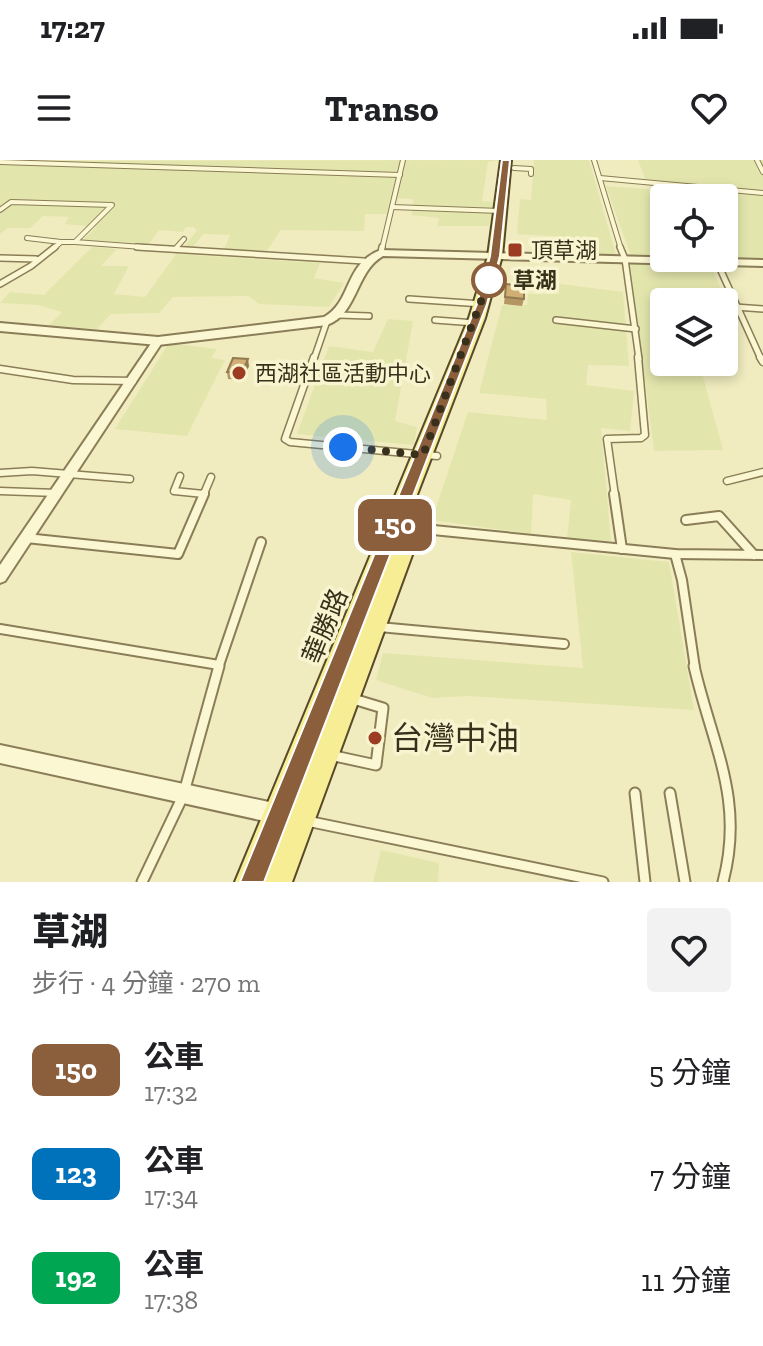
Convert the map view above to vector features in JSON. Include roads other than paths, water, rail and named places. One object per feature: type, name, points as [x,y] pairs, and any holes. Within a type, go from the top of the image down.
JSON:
[{"type":"main road","name":"華勝路","points":[[275,882],[289,816],[430,455],[500,256],[500,211],[516,166]]},
{"type":"main road","name":"華勝路","points":[[430,455],[488,320],[516,166]]},
{"type":"main road","name":"華勝路","points":[[252,882],[324,753],[373,627],[403,526]]},
{"type":"street","points":[[1,326],[158,341],[332,318],[364,261],[381,253],[650,260]]},
{"type":"street","points":[[738,262],[763,263]]},
{"type":"street","points":[[0,577],[158,341]]},
{"type":"street","points":[[0,754],[183,796],[289,816]]},
{"type":"lane","points":[[381,253],[403,160]]},
{"type":"lane","points":[[594,160],[608,214],[625,259],[636,329],[645,435],[641,438],[607,439],[622,549]]},
{"type":"lane","points":[[757,160],[763,172]]},
{"type":"lane","points":[[0,162],[400,175]]},
{"type":"lane","points":[[600,178],[763,193]]},
{"type":"lane","points":[[0,210],[11,202],[112,205],[75,242]]},
{"type":"lane","points":[[392,207],[500,211]]},
{"type":"lane","points":[[27,238],[364,261]]},
{"type":"lane","points":[[175,249],[184,239]]},
{"type":"lane","points":[[0,284],[31,266],[61,242]]},
{"type":"lane","points":[[0,258],[36,259]]},
{"type":"lane","points":[[409,299],[479,313]]},
{"type":"lane","points":[[738,307],[763,309]]},
{"type":"lane","points":[[435,320],[479,313]]},
{"type":"lane","points":[[738,313],[763,362]]},
{"type":"lane","points":[[369,316],[332,318],[285,439],[290,442],[430,455]]},
{"type":"lane","points":[[556,320],[636,329]]},
{"type":"lane","points":[[0,369],[73,380],[133,381]]},
{"type":"lane","points":[[727,481],[763,472]]},
{"type":"lane","points":[[0,473],[70,473],[130,479]]},
{"type":"lane","points":[[180,476],[174,491],[204,494]]},
{"type":"lane","points":[[26,538],[178,554],[211,477]]},
{"type":"lane","points":[[0,491],[57,493]]},
{"type":"lane","points":[[686,520],[719,516],[758,555]]},
{"type":"lane","points":[[403,526],[675,554],[758,555]]},
{"type":"lane","points":[[142,882],[183,796],[219,665],[261,542]]},
{"type":"lane","points":[[675,554],[685,582],[691,650],[728,788],[731,862],[723,882]]},
{"type":"lane","points":[[373,627],[564,644]]},
{"type":"lane","points":[[0,629],[219,665]]},
{"type":"lane","points":[[324,753],[376,765],[383,708],[346,696]]},
{"type":"lane","points":[[635,793],[645,882]]},
{"type":"lane","points":[[670,793],[685,882]]},
{"type":"lane","points":[[289,816],[603,882]]},
{"type":"place","name":"頂草湖","points":[[515,250]]},
{"type":"place","name":"草湖","points":[[489,280]]},
{"type":"place","name":"西湖社區活動中心","points":[[239,373]]},
{"type":"place","name":"台灣中油","points":[[375,738]]}]
